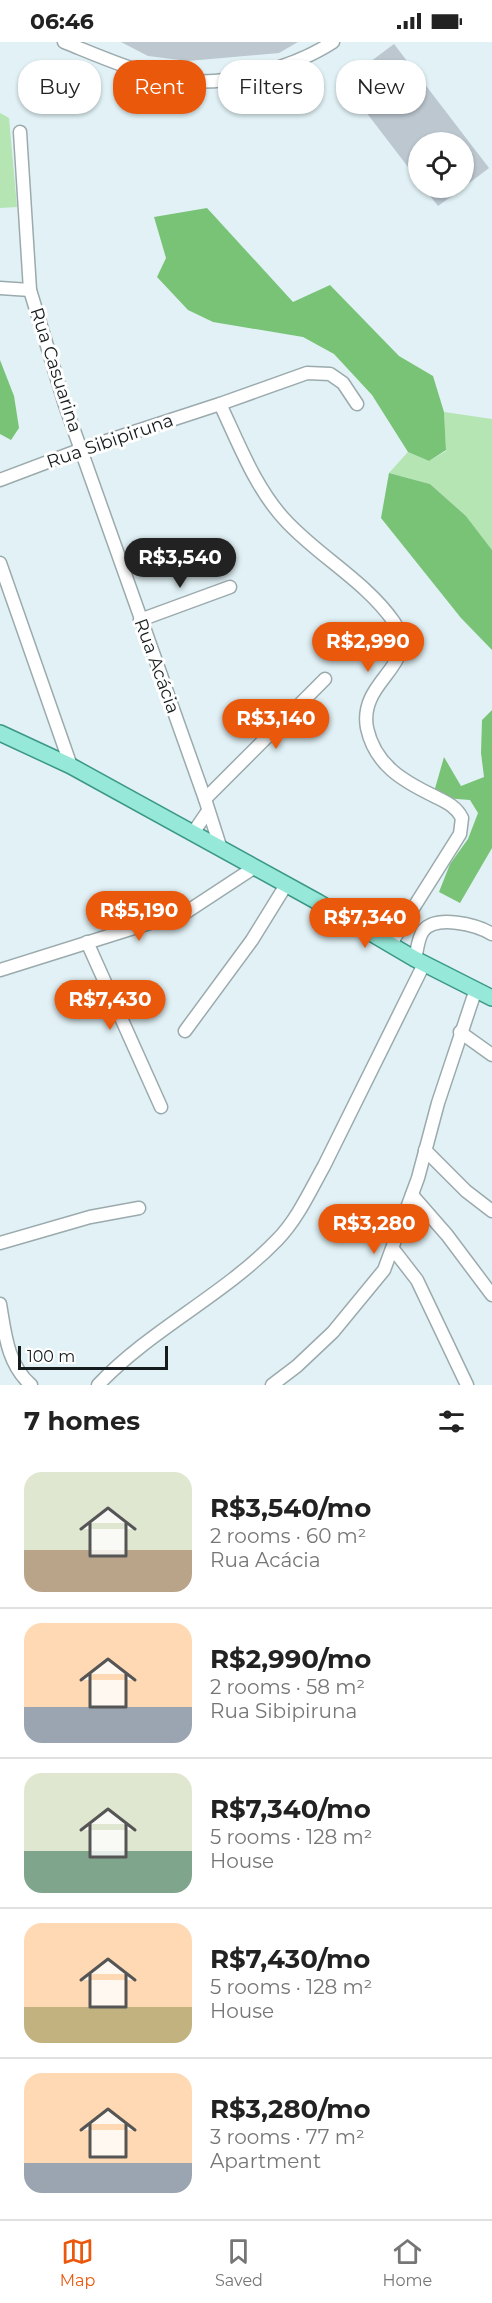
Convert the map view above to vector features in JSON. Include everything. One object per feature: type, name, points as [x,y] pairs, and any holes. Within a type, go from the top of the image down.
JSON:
[{"type":"main road","points":[[0,733],[71,766],[255,867],[420,962],[492,998]]},
{"type":"street","points":[[64,42],[156,75],[198,81],[238,77],[288,65],[333,42]]},
{"type":"street","name":"Rua Casuarina","points":[[20,132],[30,290],[56,379],[82,449]]},
{"type":"street","name":"Rua Casuarina","points":[[0,288],[30,290]]},
{"type":"street","name":"Rua Sibipiruna","points":[[0,480],[82,449],[307,373],[330,374],[343,383],[357,404]]},
{"type":"street","points":[[220,404],[257,479],[275,508],[288,523],[370,596],[400,633],[402,647],[399,656],[372,692],[367,704],[367,727],[377,752],[385,765],[404,781],[452,806],[462,818],[460,834],[390,945]]},
{"type":"street","name":"Rua Acácia","points":[[82,449],[221,849]]},
{"type":"street","points":[[0,563],[71,766]]},
{"type":"street","points":[[140,620],[230,587]]},
{"type":"street","points":[[193,833],[206,805],[325,679]]},
{"type":"street","points":[[0,970],[188,911],[255,867]]},
{"type":"street","points":[[185,1031],[252,940],[286,885]]},
{"type":"street","points":[[98,1385],[126,1358],[231,1281],[278,1239],[307,1198],[324,1166],[420,962],[421,934],[430,926],[440,923],[464,924],[481,928],[492,934]]},
{"type":"street","points":[[87,942],[160,1107]]},
{"type":"street","points":[[272,1385],[297,1366],[341,1323],[384,1270],[412,1195],[460,1032],[476,989]]},
{"type":"street","points":[[460,1032],[492,1055]]},
{"type":"street","points":[[425,1150],[466,1191],[492,1211]]},
{"type":"street","points":[[412,1195],[447,1235],[492,1294]]},
{"type":"street","points":[[0,1243],[90,1217],[139,1208]]},
{"type":"street","points":[[393,1249],[417,1280],[467,1385]]},
{"type":"street","points":[[0,1304],[12,1360],[24,1379],[31,1385]]},
{"type":"green space","points":[[0,113],[9,118],[17,207],[0,208]]},
{"type":"green space","points":[[207,208],[293,302],[330,285],[399,356],[433,376],[444,412],[446,450],[429,461],[408,452],[372,395],[334,354],[303,337],[213,322],[188,310],[157,277],[166,258],[154,217]]},
{"type":"green space","points":[[0,360],[14,396],[19,428],[11,440],[0,434]]},
{"type":"green space","points":[[444,412],[492,419],[492,550],[466,516],[430,484],[389,473],[408,452],[429,461],[446,451]]},
{"type":"green space","points":[[389,473],[430,484],[466,516],[492,550],[492,650],[461,618],[381,518]]},
{"type":"green space","points":[[492,710],[492,848],[460,903],[439,892],[450,864],[468,839],[478,813],[470,800],[444,798],[434,792],[444,757],[461,786],[484,777],[481,753],[482,720]]},
{"type":"building","points":[[121,42],[298,42],[279,53],[199,60],[148,56]]},
{"type":"building","points":[[394,44],[406,60],[373,60]]},
{"type":"building","points":[[426,86],[461,132],[408,132],[408,167],[367,114],[426,114]]},
{"type":"building","points":[[474,148],[489,168],[474,179]]},
{"type":"building","points":[[432,198],[449,198],[438,206]]}]
